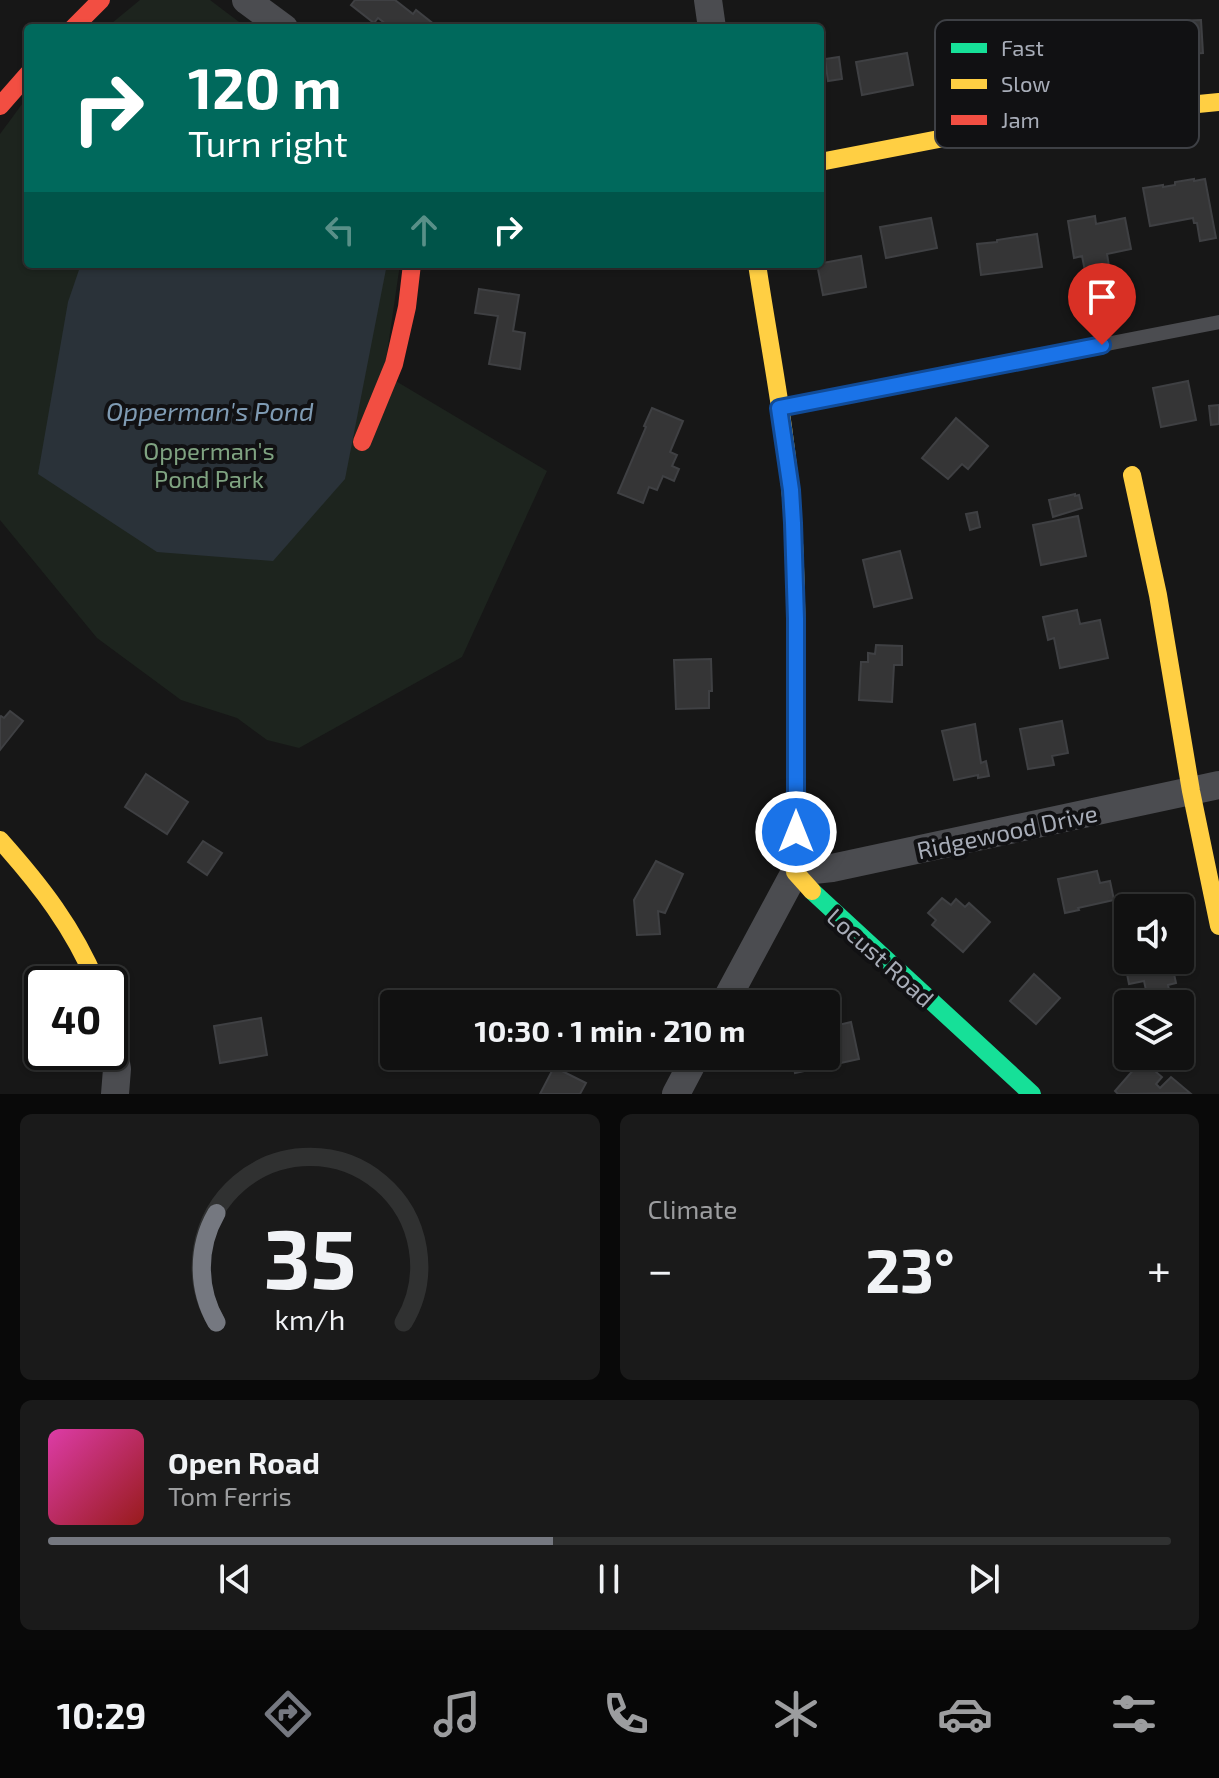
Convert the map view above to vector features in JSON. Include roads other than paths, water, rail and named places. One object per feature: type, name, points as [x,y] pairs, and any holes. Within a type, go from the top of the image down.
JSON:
[{"type":"street","points":[[77,24],[101,0]]},
{"type":"street","points":[[246,0],[279,24]]},
{"type":"street","points":[[708,0],[711,24]]},
{"type":"street","points":[[0,106],[24,79]]},
{"type":"street","points":[[1199,104],[1219,102]]},
{"type":"street","points":[[824,161],[935,139]]},
{"type":"street","points":[[362,442],[394,364],[407,307],[412,268]]},
{"type":"street","points":[[732,990],[795,872],[796,619],[791,490],[758,268]]},
{"type":"street","points":[[1132,475],[1158,595],[1191,791],[1219,926]]},
{"type":"street","name":"Ridgewood Drive","points":[[795,872],[832,868],[1219,785]]},
{"type":"street","points":[[0,840],[67,921],[90,966]]},
{"type":"street","name":"Locust Road","points":[[795,872],[820,900],[1032,1094]]},
{"type":"street","points":[[115,1094],[117,1070]]},
{"type":"street","points":[[676,1094],[689,1070]]},
{"type":"lane","points":[[779,408],[1219,322]]},
{"type":"water","name":"Opperman's Pond","points":[[80,268],[386,268],[345,479],[273,561],[157,552],[38,474],[68,302]]},
{"type":"park label","name":"Opperman's Pond Park","points":[[209,464]]}]
